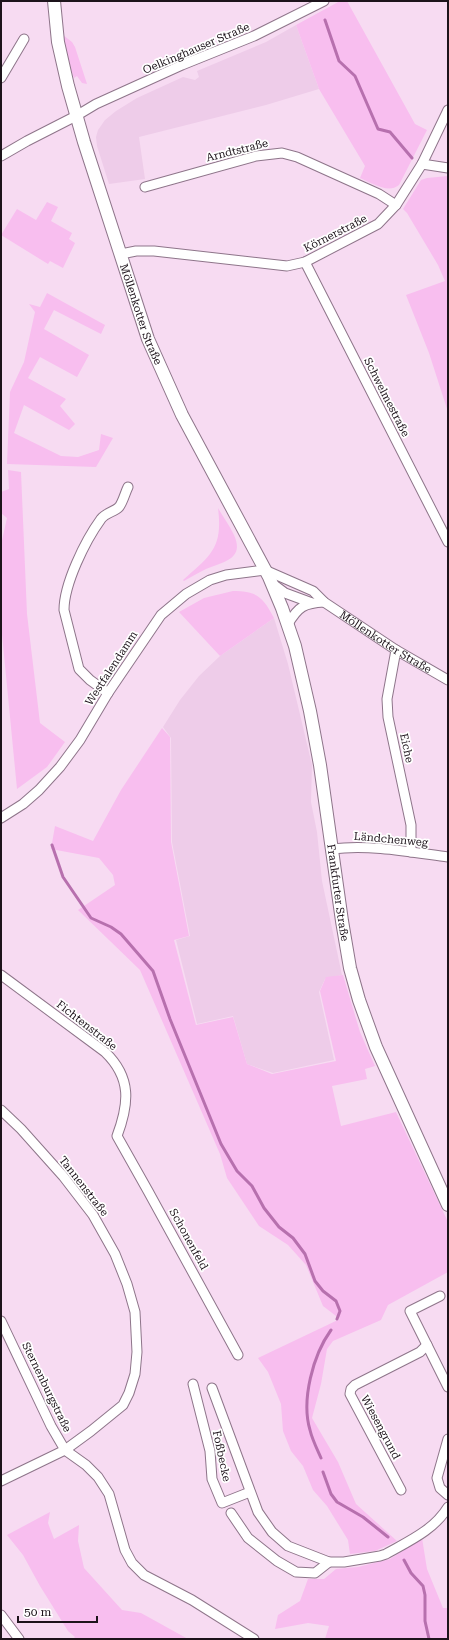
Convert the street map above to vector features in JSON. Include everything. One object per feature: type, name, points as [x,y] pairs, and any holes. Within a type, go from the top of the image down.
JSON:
[{"type":"main road","name":"Möllenkotter Straße","points":[[54,4],[60,49],[76,116],[148,339],[182,415],[265,570]]},
{"type":"main road","name":"Frankfurter Straße","points":[[265,570],[283,597],[288,624],[300,662],[320,765],[345,940],[359,1000],[380,1057],[448,1205]]},
{"type":"street","name":"Oelkinghauser Straße","points":[[1,156],[96,104],[182,65],[254,36],[324,1]]},
{"type":"street","points":[[1,78],[24,39]]},
{"type":"street","name":"Körnerstraße","points":[[121,254],[136,251],[154,251],[287,266],[305,262],[378,224],[396,204],[422,164],[448,110]]},
{"type":"street","name":"Arndtstraße","points":[[145,187],[256,156],[282,153],[298,157],[379,194],[396,204]]},
{"type":"street","points":[[422,164],[448,168]]},
{"type":"street","name":"Schwelmestraße","points":[[305,262],[448,542]]},
{"type":"street","points":[[108,692],[90,680],[79,669],[64,604],[72,574],[78,560],[102,518],[118,508],[128,487]]},
{"type":"street","name":"Möllenkotter Straße","points":[[265,570],[313,591],[324,602],[396,650],[448,680]]},
{"type":"street","name":"Westfalendamm","points":[[1,818],[12,812],[34,795],[60,767],[80,740],[108,692],[161,616],[186,594],[210,580],[226,575],[265,570]]},
{"type":"street","points":[[297,584],[290,587],[283,597],[312,603]]},
{"type":"street","points":[[288,624],[294,614],[303,606],[312,603],[324,602]]},
{"type":"street","name":"Eiche","points":[[396,650],[387,699],[388,717],[411,825],[412,852]]},
{"type":"street","name":"Ländchenweg","points":[[332,849],[348,847],[412,852],[448,857]]},
{"type":"street","name":"Fichtenstraße","points":[[1,975],[105,1052],[115,1062],[123,1078],[126,1092],[125,1112],[117,1136]]},
{"type":"street","name":"Tannenstraße","points":[[1,1110],[21,1129],[58,1170],[93,1215],[115,1254],[127,1284],[134,1312],[137,1352],[135,1374],[129,1393],[123,1405],[92,1431],[65,1450],[1,1481]]},
{"type":"street","name":"Schonenfeld","points":[[117,1136],[238,1355]]},
{"type":"street","points":[[440,1296],[410,1311],[448,1387]]},
{"type":"street","name":"Sternenburgstraße","points":[[1,1320],[51,1426],[65,1450],[86,1465],[94,1473],[109,1494],[125,1550],[132,1563],[144,1575],[192,1600],[254,1639]]},
{"type":"street","name":"Wiesengrund","points":[[401,1490],[350,1394],[351,1389],[355,1385],[420,1352],[427,1345]]},
{"type":"street","name":"Foßbecke","points":[[193,1384],[210,1451],[212,1479],[222,1503],[250,1492]]},
{"type":"street","name":"Foßbecke","points":[[212,1388],[258,1512],[272,1532],[288,1546],[329,1562],[344,1562],[386,1554],[434,1524],[448,1507]]},
{"type":"street","points":[[448,1439],[436,1478],[440,1488],[448,1495]]},
{"type":"street","name":"Foßbecke","points":[[231,1513],[248,1538],[277,1561],[296,1572],[315,1572],[329,1562]]},
{"type":"street","points":[[1,1614],[19,1639]]},
{"type":"shaded area","points":[[340,1],[347,1],[415,124],[427,130],[399,185],[395,187],[380,187],[360,178],[365,166],[319,89],[296,25]]},
{"type":"shaded area","points":[[296,25],[319,89],[266,105],[139,137],[145,179],[109,184],[97,146],[96,137],[98,130],[105,120],[137,98],[183,77],[195,80],[199,77],[197,71],[266,42]]},
{"type":"shaded area","points":[[63,35],[72,42],[75,47],[87,84],[82,83],[77,76],[74,78],[69,64]]},
{"type":"shaded area","points":[[448,176],[448,412],[429,353],[406,295],[445,281],[438,265],[407,213],[403,209],[421,180]]},
{"type":"shaded area","points":[[47,202],[58,207],[51,221],[72,233],[69,239],[75,243],[63,268],[50,261],[48,264],[1,235],[17,209],[36,220]]},
{"type":"shaded area","points":[[47,293],[105,325],[101,334],[54,310],[44,329],[89,355],[77,377],[40,357],[28,378],[66,399],[60,406],[75,424],[69,430],[24,405],[14,433],[61,456],[78,457],[99,450],[101,434],[113,438],[96,467],[7,464],[10,392],[24,362],[35,312],[29,304],[40,307]]},
{"type":"shaded area","points":[[8,470],[21,472],[27,614],[40,723],[65,742],[47,767],[17,789],[1,624],[1,545],[7,518],[1,513],[1,492],[9,489]]},
{"type":"shaded area","points":[[218,508],[231,528],[237,543],[237,549],[230,558],[184,581],[183,580],[208,557],[217,542],[219,533]]},
{"type":"shaded area","points":[[233,591],[254,594],[263,600],[274,618],[220,656],[179,612],[204,598]]},
{"type":"shaded area","points":[[274,618],[288,664],[312,765],[311,802],[317,832],[322,881],[342,975],[325,979],[319,992],[334,1060],[273,1073],[247,1064],[233,1016],[197,1024],[176,940],[190,936],[172,842],[171,738],[163,727],[180,700],[199,676],[220,656]]},
{"type":"shaded area","points":[[162,728],[170,737],[171,842],[189,936],[174,940],[196,1025],[233,1017],[247,1064],[272,1074],[336,1061],[320,991],[326,977],[343,975],[360,1032],[375,1066],[365,1069],[367,1079],[332,1086],[341,1126],[396,1112],[448,1222],[448,1272],[388,1305],[381,1320],[333,1341],[327,1349],[321,1384],[312,1418],[338,1462],[356,1504],[397,1541],[375,1551],[350,1554],[348,1540],[327,1506],[313,1490],[303,1466],[291,1451],[283,1431],[281,1404],[268,1372],[258,1358],[340,1319],[323,1306],[306,1265],[288,1245],[259,1226],[227,1178],[220,1154],[140,970],[78,910],[115,885],[113,875],[99,858],[51,849],[55,826],[93,841],[121,790]]},
{"type":"shaded area","points":[[50,1512],[48,1523],[54,1539],[79,1525],[78,1541],[84,1568],[122,1610],[141,1613],[188,1639],[73,1639],[75,1637],[68,1631],[23,1555],[7,1535]]},
{"type":"shaded area","points":[[422,1538],[427,1569],[443,1608],[448,1608],[448,1639],[325,1639],[329,1626],[308,1623],[275,1629],[278,1615],[300,1601],[308,1579],[324,1579],[336,1569],[358,1567],[390,1559]]},
{"type":"waterway","points":[[325,20],[339,61],[355,76],[378,129],[390,132],[412,158]]},
{"type":"waterway","points":[[52,845],[63,877],[91,918],[111,927],[121,934],[153,971],[170,1019],[221,1144],[237,1171],[252,1186],[264,1208],[279,1227],[293,1238],[305,1254],[315,1281],[323,1291],[336,1301],[340,1311],[337,1319]]},
{"type":"waterway","points":[[321,1458],[310,1430],[307,1405],[308,1392],[314,1365],[331,1330]]},
{"type":"waterway","points":[[323,1472],[331,1494],[337,1502],[363,1517],[388,1537]]},
{"type":"waterway","points":[[404,1560],[411,1573],[423,1586],[425,1595],[425,1621],[429,1639]]}]
